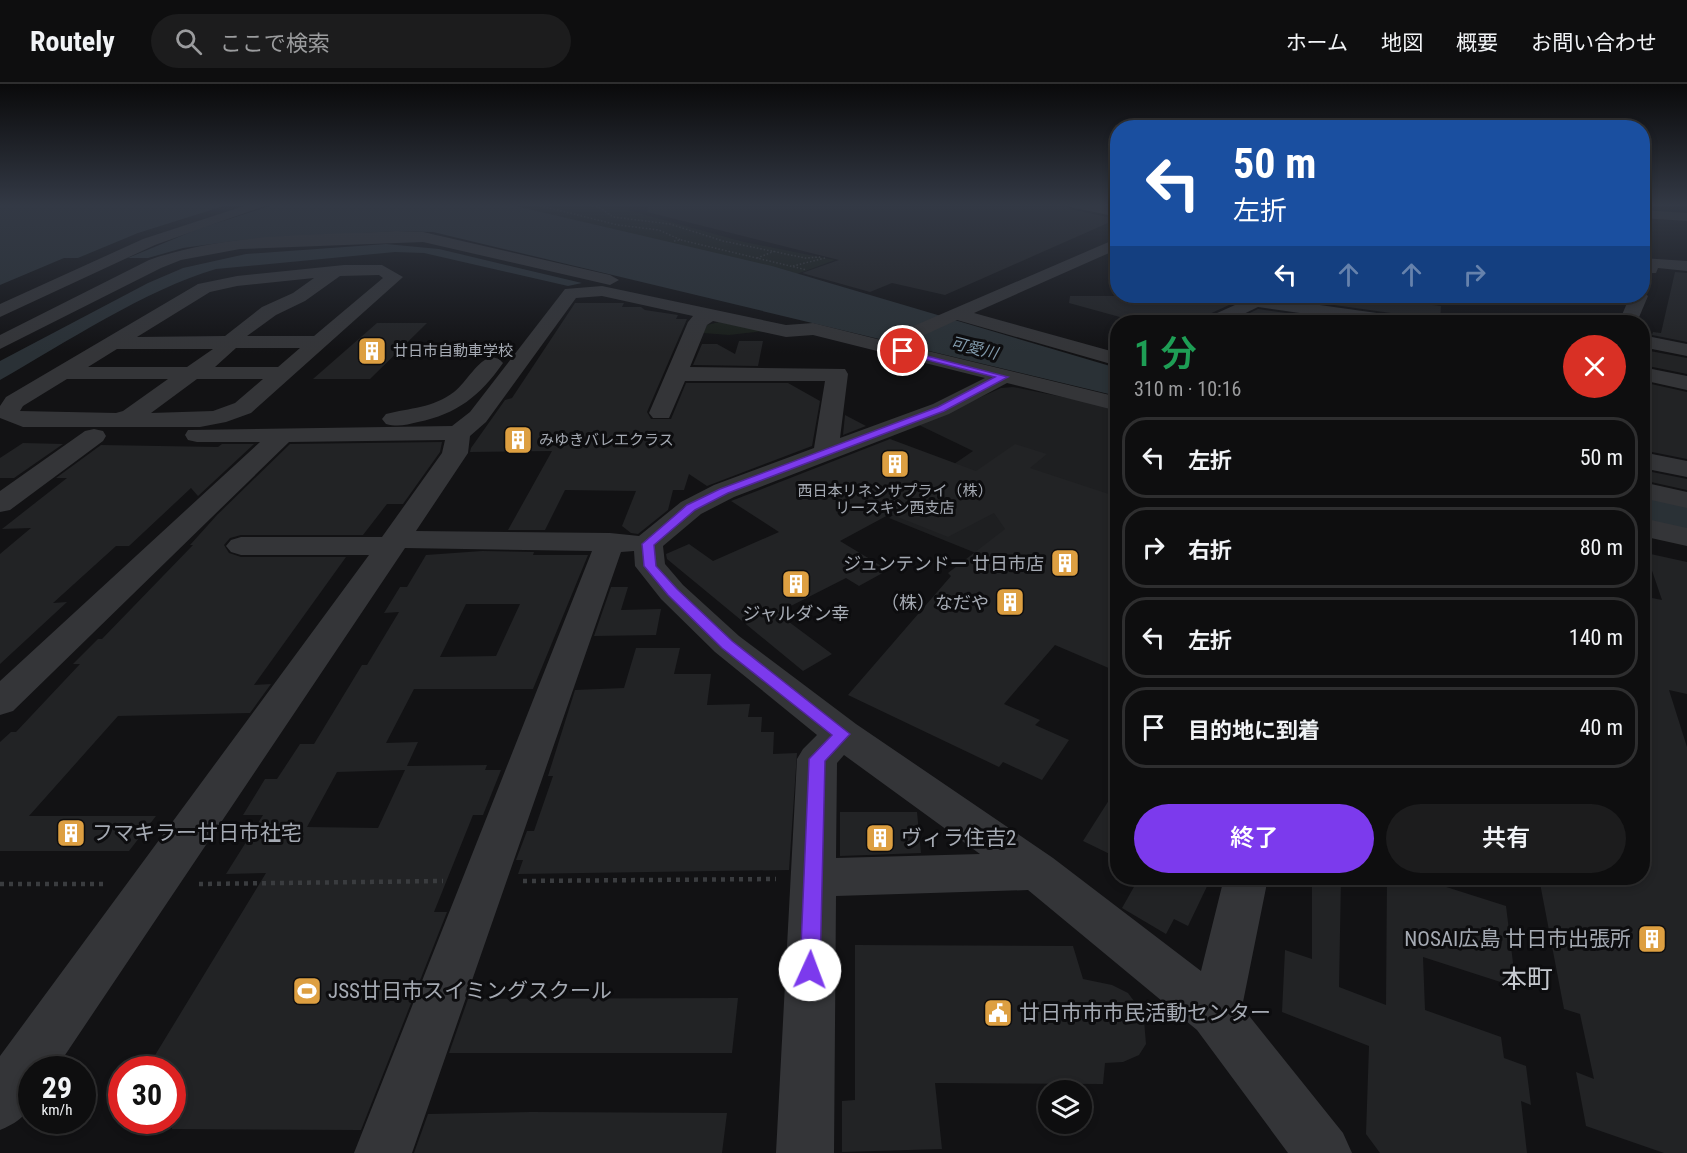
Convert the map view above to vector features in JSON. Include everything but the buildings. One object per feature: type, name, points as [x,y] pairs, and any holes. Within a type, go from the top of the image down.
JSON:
[{"type":"street","points":[[0,300],[102,254]]},
{"type":"street","points":[[0,311],[124,254]]},
{"type":"street","points":[[0,343],[155,264],[188,254]]},
{"type":"street","points":[[501,254],[888,345],[1004,377],[1110,402]]},
{"type":"street","points":[[888,345],[1094,254]]},
{"type":"street","points":[[1650,262],[1687,266]]},
{"type":"street","points":[[1650,269],[1687,273]]},
{"type":"street","points":[[0,436],[209,419],[269,385],[318,308],[374,270],[393,274],[394,280],[367,302],[318,308],[262,313],[119,343]]},
{"type":"street","points":[[119,343],[231,343],[318,308],[363,284],[364,287],[350,293],[347,297],[367,302]]},
{"type":"street","points":[[318,308],[213,286],[197,291],[166,317],[61,373],[14,402],[8,412],[23,420],[105,428],[283,434],[458,433],[478,417],[556,295],[602,291],[707,316],[786,331],[813,329]]},
{"type":"street","points":[[225,302],[226,293],[242,287],[318,308]]},
{"type":"street","points":[[1227,315],[1251,303]]},
{"type":"street","points":[[1269,303],[1350,315]]},
{"type":"street","points":[[0,504],[105,428],[131,416],[193,373],[231,343],[262,313],[318,308]]},
{"type":"street","points":[[166,317],[203,309]]},
{"type":"street","points":[[661,413],[698,322],[707,316]]},
{"type":"street","points":[[955,316],[1110,358]]},
{"type":"street","points":[[1650,342],[1687,350]]},
{"type":"street","points":[[213,358],[269,385],[288,420],[383,421],[411,417],[458,402],[474,388],[506,344]]},
{"type":"street","points":[[61,373],[193,373],[269,385]]},
{"type":"street","points":[[678,374],[837,374],[859,414]]},
{"type":"street","points":[[1650,376],[1687,383]]},
{"type":"street","points":[[241,546],[393,542],[629,543],[691,508],[763,474],[826,452],[859,414],[941,409],[1004,377]]},
{"type":"street","points":[[32,391],[84,398],[269,385]]},
{"type":"street","points":[[163,394],[208,404],[269,385]]},
{"type":"street","points":[[826,452],[859,414]]},
{"type":"street","points":[[0,1102],[454,453],[458,433]]},
{"type":"street","points":[[0,702],[283,434]]},
{"type":"street","points":[[1650,462],[1687,469]]},
{"type":"street","points":[[1650,492],[1687,500]]},
{"type":"street","points":[[1650,529],[1687,537]]},
{"type":"street","points":[[629,543],[672,592],[727,644],[842,734],[1037,871],[1215,1013],[1323,1153]]},
{"type":"street","points":[[383,1153],[484,881],[629,543]]},
{"type":"street","points":[[805,1153],[817,759],[842,734]]},
{"type":"street","points":[[813,878],[1037,871]]},
{"type":"street","points":[[1215,1013],[1230,959],[1236,917],[1244,885]]},
{"type":"path","points":[[734,254],[756,258],[768,254]]},
{"type":"path","points":[[739,254],[807,270]]},
{"type":"path","points":[[788,254],[805,258],[821,256]]},
{"type":"path","points":[[786,266],[807,264],[825,258]]},
{"type":"path","points":[[793,269],[797,268]]},
{"type":"path","points":[[0,884],[813,878]]},
{"type":"shaded area","points":[[714,254],[804,254],[835,260],[797,274]]},
{"type":"shaded area","points":[[719,322],[765,331],[729,335],[703,333],[707,325]]},
{"type":"shaded area","points":[[1013,387],[1110,407],[1110,607],[889,518],[910,503],[903,499],[973,451],[919,425],[1001,388]]},
{"type":"water","points":[[0,254],[162,254],[148,258],[64,258],[0,285]]},
{"type":"water","points":[[246,254],[375,254],[216,269],[189,278],[161,290],[78,334],[0,380],[0,361],[148,283],[183,268]]},
{"type":"water","points":[[428,254],[460,254],[582,283],[568,286]]},
{"type":"water","name":"可愛川","points":[[524,254],[720,254],[772,266],[1110,366],[1110,394]]},
{"type":"water","points":[[1650,499],[1687,507],[1687,530],[1650,522]]},
{"type":"pier","points":[[88,254],[138,254],[123,260],[73,260]]},
{"type":"place","name":"廿日市自動車学校","points":[[372,351]]},
{"type":"place","name":"みゆきバレエクラス","points":[[518,440]]},
{"type":"place","name":"西日本リネンサプライ（株） リースキン西支店","points":[[895,464]]},
{"type":"place","name":"ジュンテンドー 廿日市店","points":[[1065,563]]},
{"type":"place","name":"ジャルダン幸","points":[[796,584]]},
{"type":"place","name":"（株）なだや","points":[[1010,602]]},
{"type":"place","name":"フマキラー廿日市社宅","points":[[71,833]]},
{"type":"place","name":"ヴィラ住吉2","points":[[880,838]]},
{"type":"place","name":"NOSAI広島 廿日市出張所","points":[[1652,939]]},
{"type":"place","name":"JSS廿日市スイミングスクール","points":[[307,991]]},
{"type":"place","name":"廿日市市市民活動センター","points":[[998,1013]]},
{"type":"district","name":"本町","points":[[1527,979]]},
{"type":"route","points":[[810,970],[817,759],[842,734],[775,684],[727,644],[672,592],[650,566],[648,544],[691,508],[724,491],[763,474],[941,409],[1004,377],[903,351]]}]
